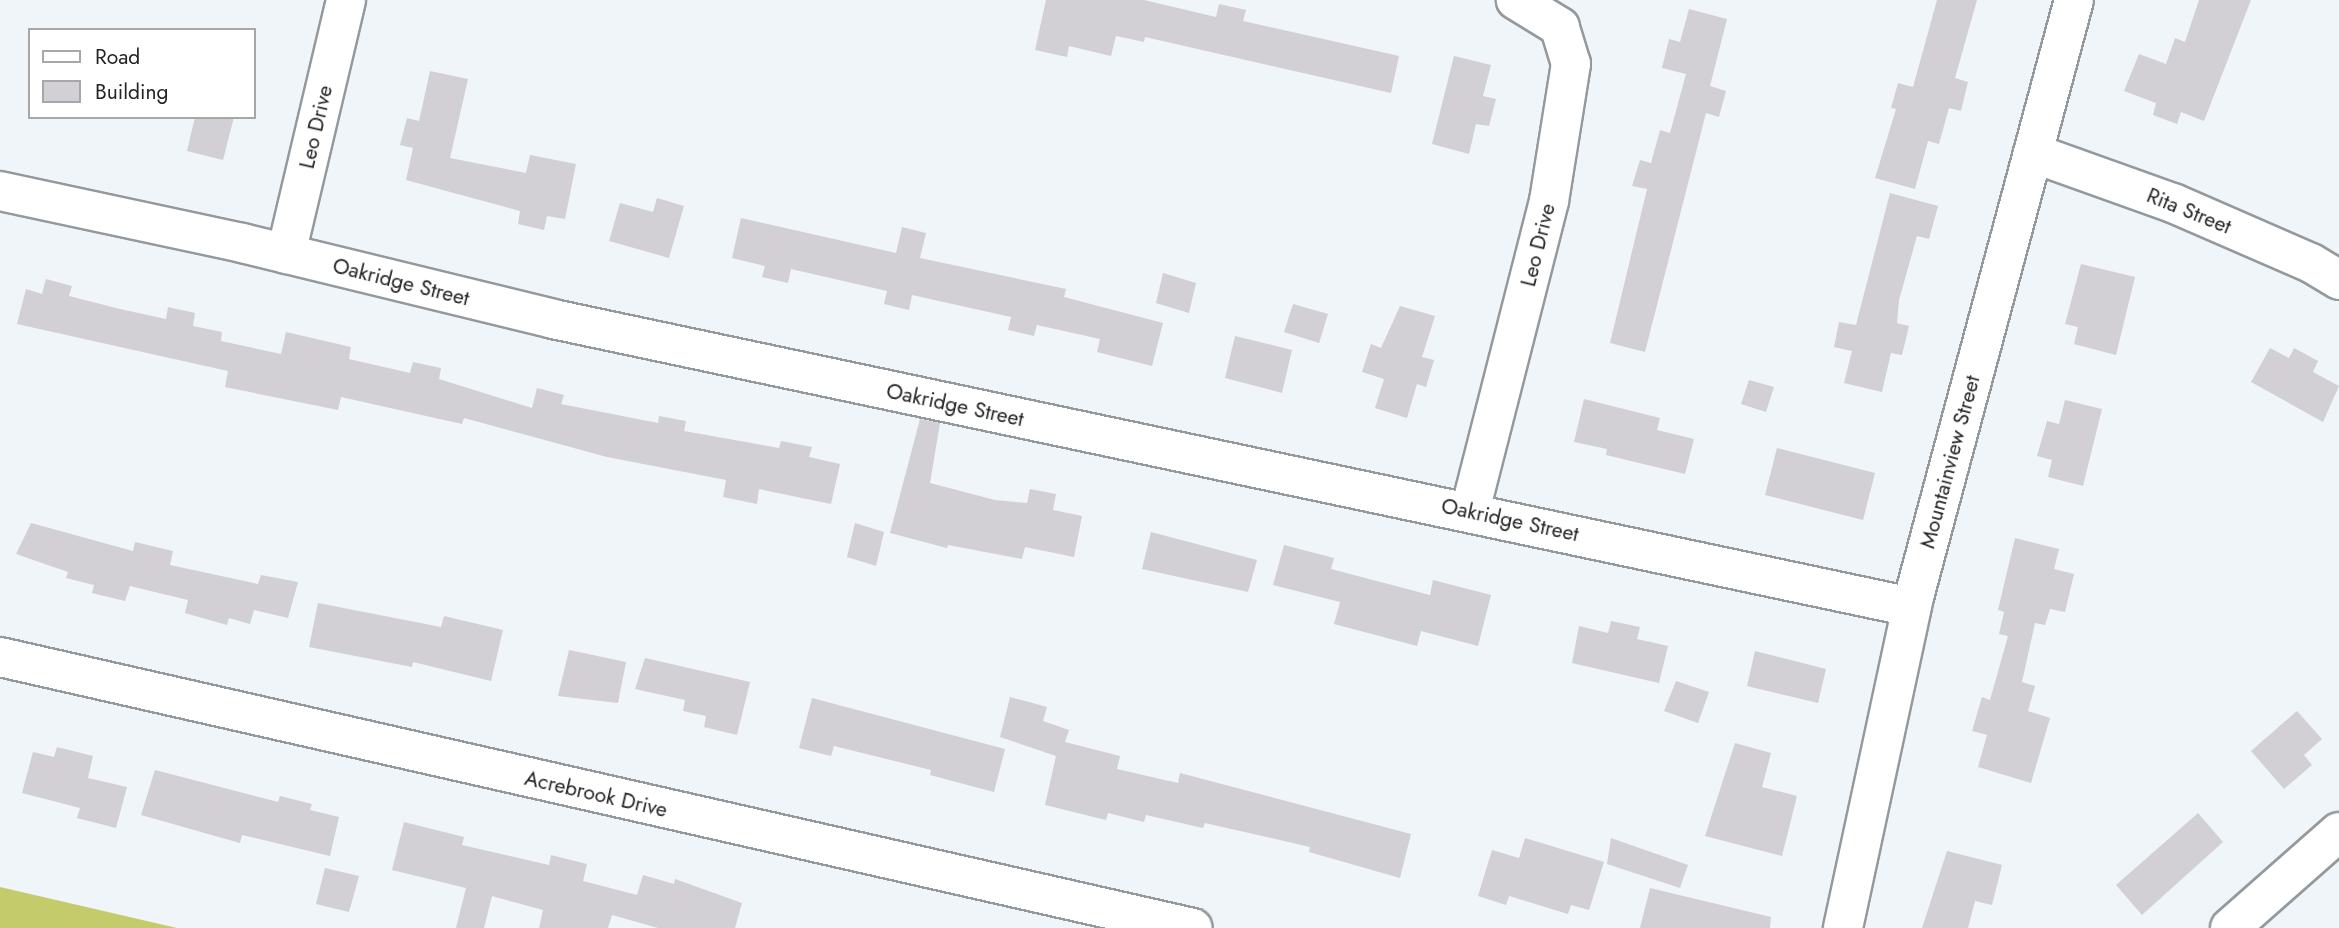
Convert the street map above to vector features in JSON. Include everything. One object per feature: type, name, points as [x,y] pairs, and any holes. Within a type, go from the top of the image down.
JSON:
[{"type":"street","name":"Leo Drive","points":[[286,254],[346,0]]},
{"type":"street","name":"Leo Drive","points":[[1470,511],[1549,201],[1571,64],[1560,27],[1516,0]]},
{"type":"street","name":"Mountainview Street","points":[[1843,928],[1912,607],[2074,0]]},
{"type":"street","name":"Rita Street","points":[[2033,153],[2174,203],[2311,263],[2339,280]]},
{"type":"street","name":"Oakridge Street","points":[[0,191],[286,254],[553,319],[1470,511],[1912,607]]},
{"type":"street","name":"Acrebrook Drive","points":[[0,657],[1193,928]]},
{"type":"street","points":[[2230,928],[2339,832]]},
{"type":"green space","points":[[0,887],[177,928],[0,928]]},
{"type":"building","points":[[1046,0],[1144,0],[1216,17],[1219,4],[1246,10],[1243,21],[1399,56],[1391,93],[1145,37],[1144,42],[1116,36],[1111,56],[1069,46],[1067,57],[1035,50]]},
{"type":"building","points":[[1937,0],[1977,0],[1955,78],[1968,82],[1961,111],[1949,108],[1939,144],[1928,141],[1915,189],[1875,178],[1896,109],[1891,108],[1898,83],[1913,87]]},
{"type":"building","points":[[2199,0],[2251,0],[2204,121],[2181,112],[2177,124],[2153,115],[2156,103],[2124,91],[2139,54],[2166,64],[2175,38],[2185,42]]},
{"type":"building","points":[[1689,9],[1727,19],[1710,86],[1726,91],[1719,117],[1706,113],[1645,352],[1610,343],[1647,189],[1632,186],[1640,160],[1651,163],[1660,130],[1670,133],[1686,74],[1662,68],[1669,39],[1680,42]]},
{"type":"building","points":[[1454,56],[1491,65],[1483,96],[1496,99],[1489,126],[1476,124],[1469,154],[1432,144]]},
{"type":"building","points":[[430,71],[468,79],[450,158],[526,173],[530,155],[576,164],[565,219],[547,216],[544,230],[518,224],[520,211],[406,180],[413,148],[400,145],[407,118],[419,121]]},
{"type":"building","points":[[195,119],[233,119],[223,160],[187,151]]},
{"type":"building","points":[[1890,193],[1938,206],[1929,239],[1917,236],[1899,300],[1897,323],[1909,326],[1902,355],[1891,353],[1882,392],[1844,383],[1852,351],[1834,347],[1839,322],[1856,325]]},
{"type":"building","points":[[657,198],[684,206],[669,258],[609,241],[620,203],[653,212]]},
{"type":"building","points":[[741,218],[896,253],[902,227],[926,233],[920,258],[1066,289],[1064,297],[1163,323],[1152,366],[1097,352],[1100,339],[1037,325],[1034,336],[1008,330],[1011,317],[912,295],[909,310],[884,304],[887,291],[791,269],[788,283],[762,277],[765,266],[732,258]]},
{"type":"building","points":[[2081,264],[2135,277],[2116,355],[2074,344],[2078,327],[2065,324]]},
{"type":"building","points":[[1163,273],[1196,283],[1189,313],[1156,303]]},
{"type":"building","points":[[46,279],[72,286],[69,296],[120,309],[166,319],[168,307],[195,313],[193,326],[222,332],[221,341],[281,354],[286,332],[351,347],[349,359],[410,373],[413,362],[441,368],[439,379],[532,408],[537,388],[564,395],[561,404],[658,423],[659,416],[686,421],[684,431],[779,448],[781,441],[812,447],[809,457],[840,464],[831,504],[759,489],[757,504],[723,497],[726,480],[607,457],[464,418],[462,424],[341,397],[338,410],[225,387],[228,371],[17,324],[26,289],[42,294]]},
{"type":"building","points":[[1293,304],[1328,314],[1319,343],[1284,332]]},
{"type":"building","points":[[1400,306],[1435,316],[1422,357],[1434,360],[1426,387],[1417,384],[1407,418],[1375,408],[1384,379],[1362,372],[1371,344],[1381,348]]},
{"type":"building","points":[[1235,336],[1292,350],[1282,393],[1225,378]]},
{"type":"building","points":[[2270,348],[2289,358],[2294,348],[2318,361],[2313,372],[2339,386],[2323,422],[2251,382]]},
{"type":"building","points":[[1749,380],[1774,387],[1766,412],[1741,404]]},
{"type":"building","points":[[1584,399],[1660,418],[1657,430],[1694,439],[1685,474],[1606,455],[1607,449],[1574,442]]},
{"type":"building","points":[[2065,400],[2102,409],[2083,486],[2048,477],[2052,460],[2037,456],[2047,421],[2059,424]]},
{"type":"building","points":[[920,419],[940,423],[930,483],[995,500],[1027,503],[1030,489],[1056,494],[1053,510],[1082,516],[1074,557],[1025,547],[1022,559],[948,545],[947,548],[890,533]]},
{"type":"building","points":[[1777,448],[1875,473],[1863,520],[1765,495]]},
{"type":"building","points":[[31,523],[133,551],[135,542],[173,551],[170,565],[258,584],[261,575],[298,582],[288,618],[254,610],[250,624],[229,618],[227,625],[185,613],[188,600],[130,586],[125,601],[92,593],[94,585],[66,578],[68,572],[16,554]]},
{"type":"building","points":[[855,523],[884,532],[876,566],[847,557]]},
{"type":"building","points":[[1151,532],[1257,560],[1248,592],[1142,569]]},
{"type":"building","points":[[2015,538],[2059,549],[2054,569],[2074,574],[2065,612],[2050,609],[2045,625],[2035,623],[2022,682],[2035,686],[2028,711],[2050,718],[2031,783],[1978,767],[1987,735],[1972,731],[1982,697],[1990,700],[2008,636],[1999,634],[2004,612],[1998,610]]},
{"type":"building","points":[[1284,545],[1334,558],[1331,569],[1430,595],[1433,580],[1491,595],[1478,646],[1421,631],[1417,646],[1334,624],[1340,602],[1273,585]]},
{"type":"building","points":[[318,603],[441,627],[444,616],[503,630],[491,681],[413,662],[412,667],[309,647]]},
{"type":"building","points":[[1611,621],[1640,627],[1637,639],[1668,646],[1659,683],[1572,663],[1579,626],[1608,633]]},
{"type":"building","points":[[569,650],[626,662],[618,703],[558,696]]},
{"type":"building","points":[[1755,651],[1826,669],[1818,703],[1747,686]]},
{"type":"building","points":[[645,658],[750,682],[737,735],[704,727],[706,716],[683,711],[685,700],[635,689]]},
{"type":"building","points":[[1676,681],[1709,692],[1698,723],[1664,711]]},
{"type":"building","points":[[1010,697],[1047,707],[1043,721],[1069,730],[1065,742],[1120,756],[1117,769],[1178,783],[1180,773],[1411,834],[1400,878],[1309,852],[1310,847],[1205,823],[1203,828],[1146,815],[1144,822],[1108,813],[1106,820],[1045,805],[1056,756],[1000,737]]},
{"type":"building","points":[[812,698],[1005,749],[994,792],[930,775],[931,770],[834,746],[831,756],[799,748]]},
{"type":"building","points":[[2297,711],[2322,739],[2304,755],[2312,765],[2284,789],[2251,751]]},
{"type":"building","points":[[1735,743],[1771,753],[1762,787],[1797,796],[1782,856],[1705,836]]},
{"type":"building","points":[[57,747],[93,756],[88,778],[127,787],[116,828],[77,818],[80,808],[22,793],[33,752],[54,757]]},
{"type":"building","points":[[155,770],[278,802],[280,796],[312,804],[310,810],[339,817],[330,856],[242,835],[240,843],[141,815]]},
{"type":"building","points":[[2198,813],[2223,842],[2142,915],[2116,885]]},
{"type":"building","points":[[404,822],[464,837],[462,845],[549,865],[551,855],[587,864],[583,881],[637,895],[643,875],[674,884],[675,879],[742,903],[735,928],[658,928],[612,915],[608,928],[539,928],[543,910],[492,896],[484,928],[456,928],[466,888],[392,870]]},
{"type":"building","points":[[1525,838],[1604,862],[1589,910],[1571,905],[1568,914],[1509,896],[1506,905],[1478,896],[1492,850],[1519,858]]},
{"type":"building","points":[[1611,838],[1688,865],[1680,888],[1607,864]]},
{"type":"building","points":[[1947,851],[2002,865],[1992,905],[1975,901],[1968,928],[1922,928]]},
{"type":"building","points":[[325,868],[359,876],[349,912],[316,904]]},
{"type":"building","points":[[1650,888],[1771,917],[1770,928],[1640,928]]}]
